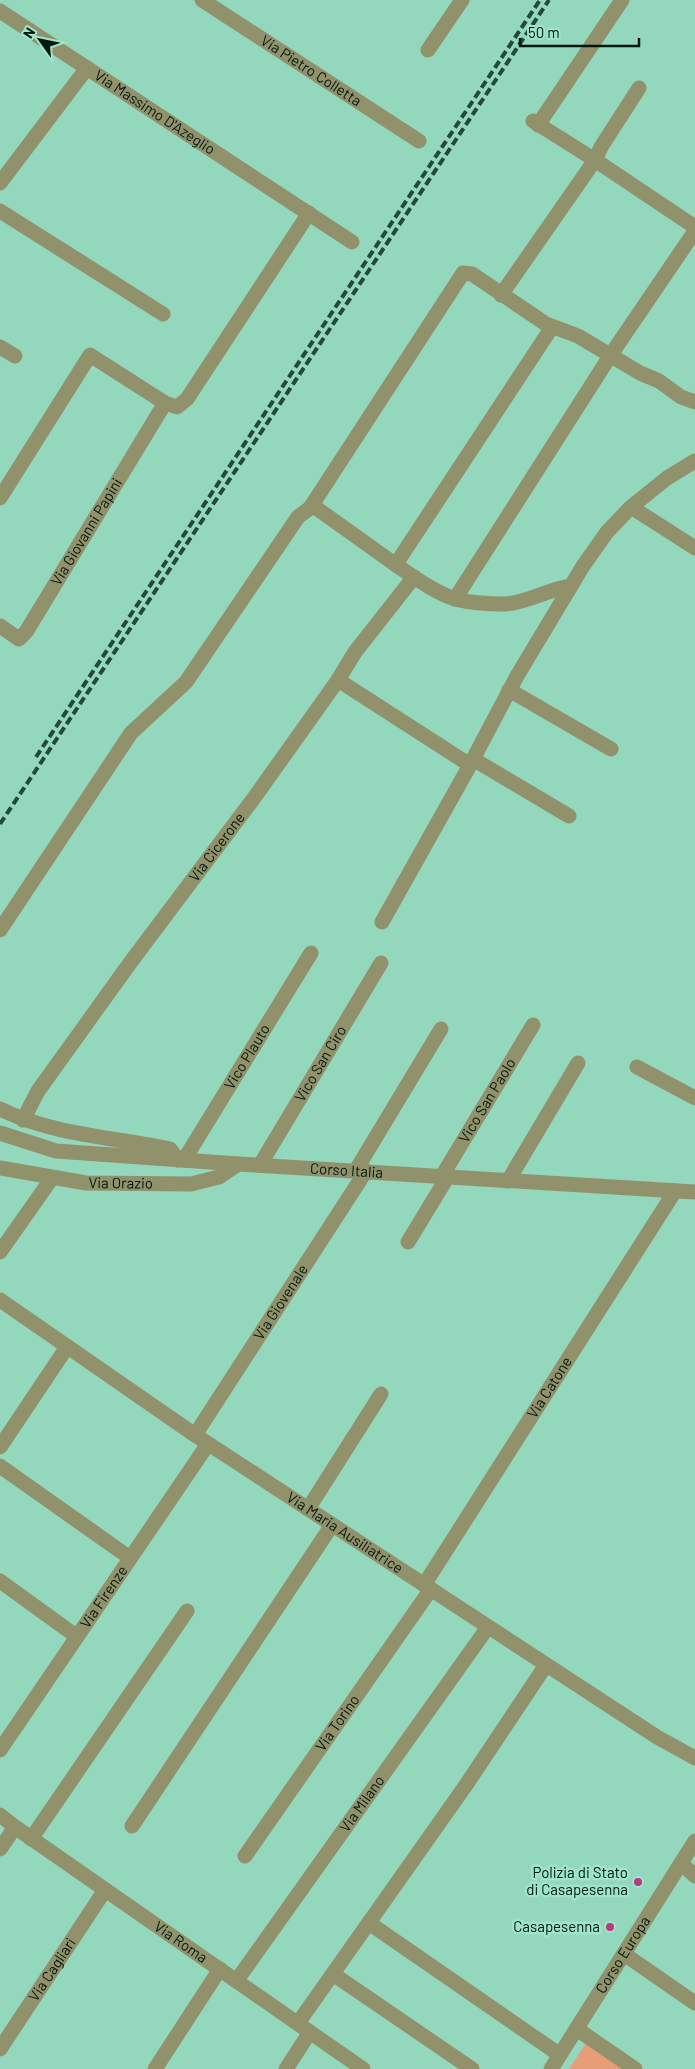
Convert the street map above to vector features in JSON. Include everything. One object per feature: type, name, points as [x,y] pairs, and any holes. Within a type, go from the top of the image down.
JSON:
[{"type":"street","name":"Via Pietro Colletta","points":[[202,0],[419,141]]},
{"type":"street","points":[[428,50],[462,0]]},
{"type":"street","points":[[622,0],[535,123],[595,160],[695,227]]},
{"type":"street","name":"Via Massimo D'Azeglio","points":[[0,11],[352,242]]},
{"type":"street","points":[[0,183],[88,68]]},
{"type":"street","points":[[501,294],[595,160],[601,147],[639,88]]},
{"type":"street","points":[[0,211],[163,314]]},
{"type":"street","points":[[0,498],[90,355],[171,405],[187,399],[309,213]]},
{"type":"street","points":[[455,599],[610,356],[695,231]]},
{"type":"street","points":[[0,930],[131,733],[186,682],[298,517],[312,505],[463,273],[472,274],[552,327],[578,336],[610,356],[659,381],[681,397],[695,402]]},
{"type":"street","points":[[396,564],[552,327]]},
{"type":"street","points":[[0,347],[15,356]]},
{"type":"street","name":"Via Giovanni Papini","points":[[0,626],[19,639],[26,632],[171,405]]},
{"type":"street","points":[[382,922],[472,762],[509,690],[571,586],[607,532],[631,507],[667,478],[695,461]]},
{"type":"street","points":[[312,505],[414,577],[442,594],[455,599],[484,604],[507,604],[571,586]]},
{"type":"street","points":[[631,507],[695,548]]},
{"type":"street","name":"Via Cicerone","points":[[23,1120],[38,1091],[130,963],[254,798],[338,680],[355,652],[414,577]]},
{"type":"street","points":[[338,680],[472,762],[569,816]]},
{"type":"street","points":[[509,690],[611,749]]},
{"type":"street","name":"Vico Plauto","points":[[181,1160],[311,952]]},
{"type":"street","name":"Vico San Ciro","points":[[260,1166],[381,963]]},
{"type":"street","name":"Vico San Paolo","points":[[408,1242],[533,1025]]},
{"type":"street","name":"Via Giovenale","points":[[195,1435],[361,1170],[441,1028]]},
{"type":"street","points":[[508,1181],[578,1064]]},
{"type":"street","points":[[637,1067],[695,1098]]},
{"type":"street","points":[[0,1108],[23,1120],[54,1129],[170,1149],[181,1160]]},
{"type":"street","name":"Corso Italia","points":[[0,1133],[56,1151],[260,1166],[361,1170],[695,1192]]},
{"type":"street","name":"Via Orazio","points":[[0,1168],[86,1183],[191,1184],[219,1177],[238,1164]]},
{"type":"street","points":[[0,1252],[52,1178]]},
{"type":"street","name":"Via Catone","points":[[428,1587],[674,1191]]},
{"type":"street","name":"Via Maria Ausiliatrice","points":[[0,1300],[208,1444],[657,1737],[695,1758]]},
{"type":"street","points":[[0,1447],[68,1347]]},
{"type":"street","points":[[308,1509],[381,1394]]},
{"type":"street","name":"Via Firenze","points":[[0,1750],[208,1444]]},
{"type":"street","points":[[0,1466],[130,1558]]},
{"type":"street","points":[[132,1826],[332,1525]]},
{"type":"street","points":[[0,1581],[76,1636]]},
{"type":"street","name":"Via Torino","points":[[245,1856],[428,1587]]},
{"type":"street","points":[[31,1839],[187,1611]]},
{"type":"street","name":"Via Milano","points":[[238,1980],[488,1627]]},
{"type":"street","points":[[298,2023],[466,1785],[546,1665]]},
{"type":"street","name":"Via Roma","points":[[0,1815],[31,1839],[238,1980],[363,2069]]},
{"type":"street","points":[[0,1849],[14,1827]]},
{"type":"street","name":"Corso Europa","points":[[552,2069],[695,1841]]},
{"type":"street","points":[[682,1863],[695,1876]]},
{"type":"street","name":"Via Cagliari","points":[[0,2049],[105,1890]]},
{"type":"street","points":[[369,1923],[560,2056]]},
{"type":"street","points":[[624,1954],[695,2003]]},
{"type":"street","points":[[155,2069],[220,1969]]},
{"type":"street","points":[[333,1974],[472,2069]]},
{"type":"street","points":[[577,2029],[635,2069]]},
{"type":"street","points":[[286,2069],[310,2032]]},
{"type":"shaded area","points":[[586,2043],[623,2069],[569,2069]]},
{"type":"railway","points":[[36,757],[540,0]]},
{"type":"railway","points":[[0,824],[549,0]]},
{"type":"place","name":"Polizia di Stato di Casapesenna","points":[[638,1882]]},
{"type":"place","name":"Casapesenna","points":[[610,1927]]}]
